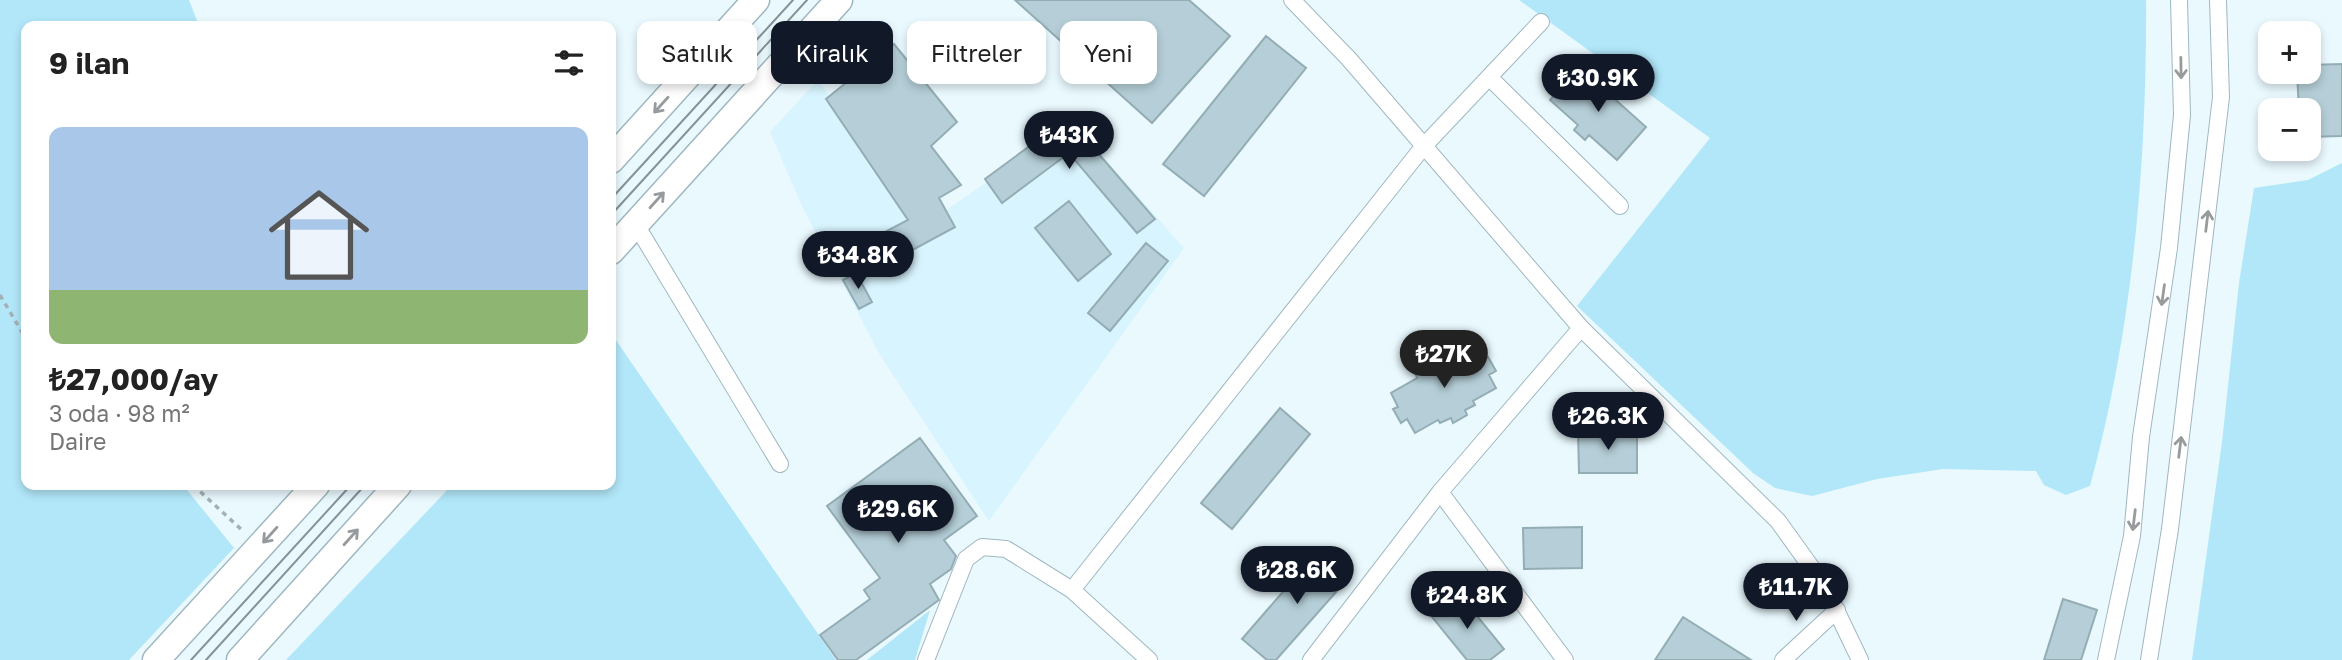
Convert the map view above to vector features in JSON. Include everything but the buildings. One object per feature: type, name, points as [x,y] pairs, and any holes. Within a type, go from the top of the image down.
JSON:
[{"type":"highway","points":[[616,154],[756,0]]},
{"type":"highway","points":[[616,245],[839,0]]},
{"type":"highway","points":[[156,660],[311,490]]},
{"type":"highway","points":[[240,660],[393,490]]},
{"type":"street","points":[[1292,0],[1349,60],[1581,328],[1759,499],[1795,542],[1837,610],[1860,660]]},
{"type":"street","points":[[2106,660],[2132,536],[2141,437],[2169,248],[2182,115],[2179,0]]},
{"type":"street","points":[[2149,660],[2170,529],[2221,97],[2218,0]]},
{"type":"street","points":[[1072,590],[1423,147],[1541,22]]},
{"type":"street","points":[[1489,77],[1620,206]]},
{"type":"street","points":[[635,223],[780,464]]},
{"type":"street","points":[[1311,660],[1440,492],[1581,328]]},
{"type":"street","points":[[1440,492],[1565,660]]},
{"type":"street","points":[[926,660],[966,559],[982,547],[1006,549],[1072,590],[1149,660]]},
{"type":"street","points":[[1783,660],[1837,610]]},
{"type":"path","points":[[0,295],[21,331]]},
{"type":"path","points":[[198,490],[260,546]]},
{"type":"shaded area","points":[[0,0],[189,0],[197,21],[21,21],[21,490],[187,490],[234,548],[129,660],[0,660]]},
{"type":"shaded area","points":[[1519,0],[2146,0],[2144,122],[2127,306],[2105,426],[2090,486],[2066,495],[2044,485],[2036,471],[1943,469],[1877,479],[1812,496],[1775,488],[1753,473],[1577,306],[1710,138]]},
{"type":"shaded area","points":[[814,84],[821,84],[923,226],[1073,123],[1184,248],[989,521],[880,355],[802,206],[770,132]]},
{"type":"shaded area","points":[[2342,163],[2342,660],[2192,660],[2222,442],[2239,283],[2254,188],[2308,180]]},
{"type":"shaded area","points":[[616,340],[836,660],[286,660],[447,490],[616,490]]},
{"type":"shaded area","points":[[930,610],[915,660],[867,660]]},
{"type":"tram line","points":[[616,194],[793,0]]},
{"type":"tram line","points":[[616,210],[807,0]]},
{"type":"tram line","points":[[191,660],[346,490]]},
{"type":"tram line","points":[[206,660],[360,490]]}]
